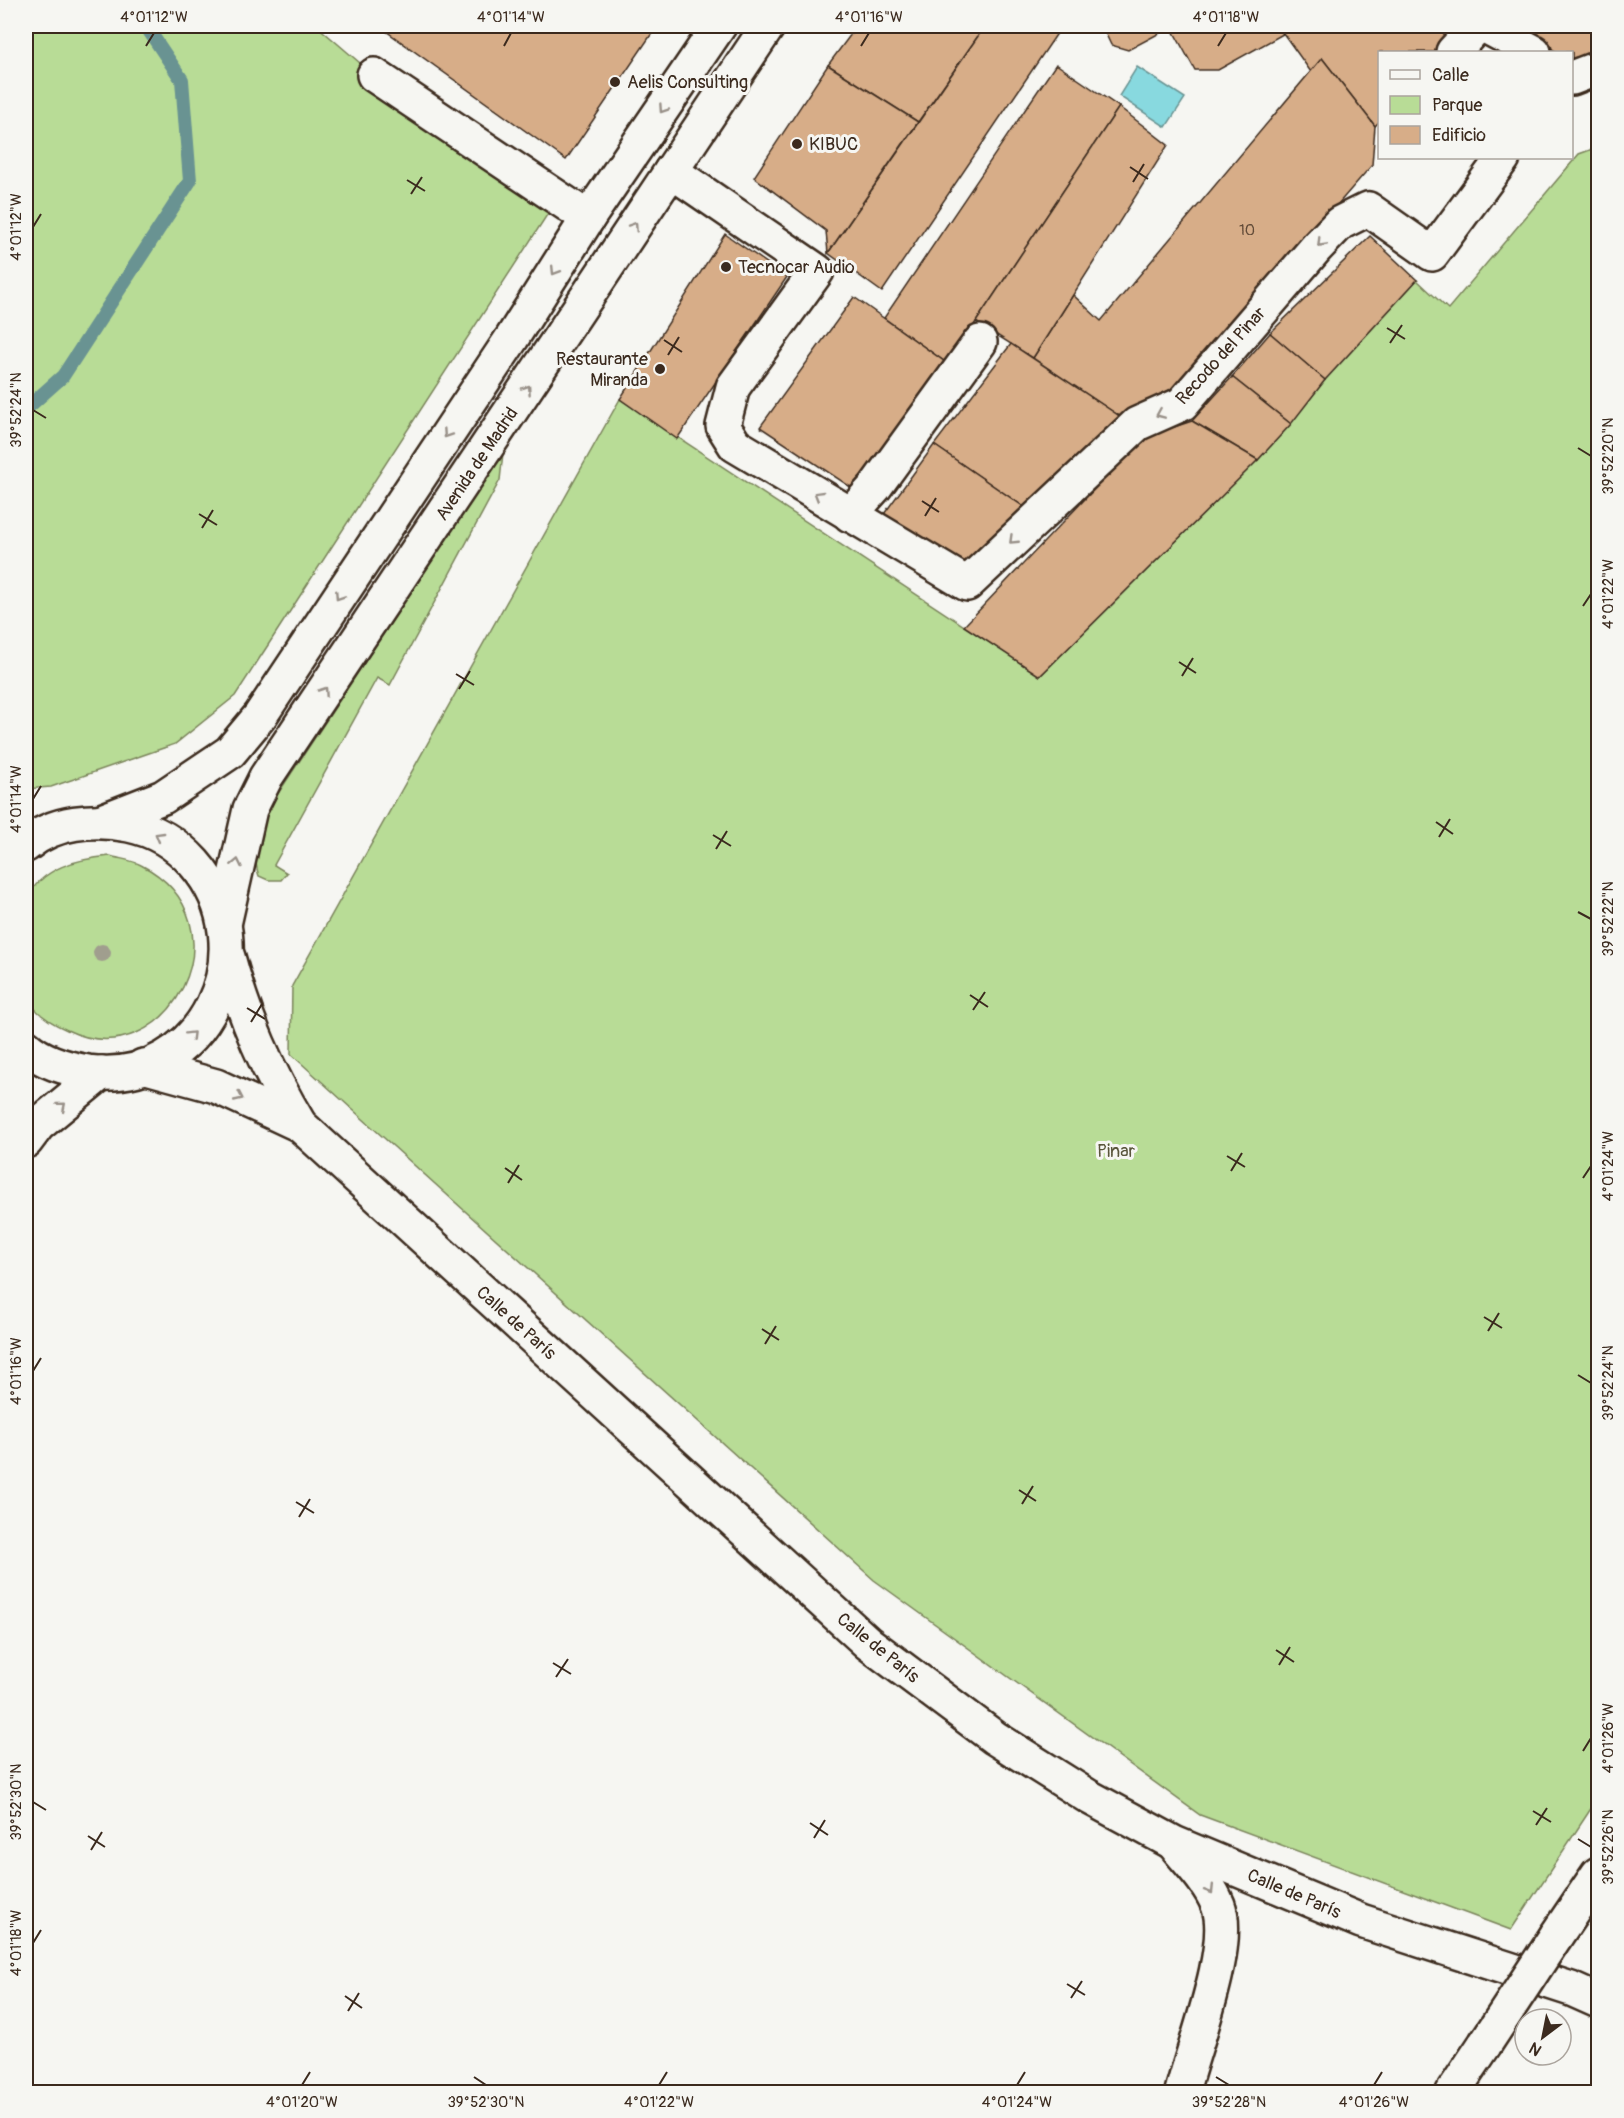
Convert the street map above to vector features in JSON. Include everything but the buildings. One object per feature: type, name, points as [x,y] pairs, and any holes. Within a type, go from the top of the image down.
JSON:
[{"type":"main road","name":"Avenida de Madrid","points":[[26,843],[64,825],[104,820],[173,790],[230,752],[260,716],[512,338],[588,218],[719,26]]},
{"type":"main road","name":"Avenida de Madrid","points":[[225,920],[250,809],[266,777],[768,26]]},
{"type":"main road","points":[[1454,51],[1477,26]]},
{"type":"main road","points":[[1485,26],[1532,51]]},
{"type":"main road","points":[[374,75],[588,218]]},
{"type":"main road","name":"Recodo del Pinar","points":[[671,171],[817,271],[733,387],[723,426],[735,445],[967,584],[1137,424],[1182,404],[1340,223],[1368,209],[1432,254],[1502,159]]},
{"type":"main road","points":[[850,515],[875,487],[980,342]]},
{"type":"main road","name":"Avenida de Madrid","points":[[26,1047],[34,1054],[67,1069],[101,1073],[143,1066],[169,1054],[192,1036],[210,1013],[222,986],[228,957],[225,920],[210,881],[182,849],[146,828],[104,820]]},
{"type":"main road","name":"Calle de París","points":[[228,957],[270,1075],[300,1125],[868,1643],[995,1738],[1089,1797],[1174,1844],[1360,1921],[1589,1994]]},
{"type":"main road","name":"Calle de París","points":[[143,1066],[216,1086],[300,1125]]},
{"type":"main road","points":[[26,1141],[38,1125],[101,1073]]},
{"type":"main road","points":[[1174,1844],[1211,1890],[1219,1907],[1222,1924],[1212,1984],[1182,2092]]},
{"type":"main road","points":[[1453,2092],[1599,1874]]},
{"type":"green space","points":[[26,26],[317,26],[374,75],[558,198],[235,696],[175,744],[51,787],[26,789]]},
{"type":"green space","name":"Pinar","points":[[1598,147],[1598,1798],[1511,1930],[1200,1815],[874,1580],[291,1054],[292,986],[620,399],[1040,676],[1258,460],[1325,380],[1417,280],[1448,309],[1579,154]]},
{"type":"green space","points":[[503,453],[500,480],[390,685],[377,678],[274,865],[287,873],[281,880],[268,880],[259,876],[256,855],[259,834],[277,795]]},
{"type":"green space","points":[[110,856],[141,865],[173,890],[190,921],[192,955],[183,987],[164,1014],[137,1033],[104,1039],[67,1030],[38,1012],[29,1002],[26,996],[26,899],[33,888],[51,872],[73,862]]},
{"type":"water","points":[[1137,67],[1185,98],[1166,127],[1119,96]]},
{"type":"waterway","points":[[26,409],[63,376],[190,181],[182,80],[146,26]]},
{"type":"place","name":"Aelis Consulting","points":[[615,82]]},
{"type":"place","name":"KIBUC","points":[[797,144]]},
{"type":"place","name":"Tecnocar Audio","points":[[726,267]]},
{"type":"place","name":"Restaurante Miranda","points":[[660,369]]}]
